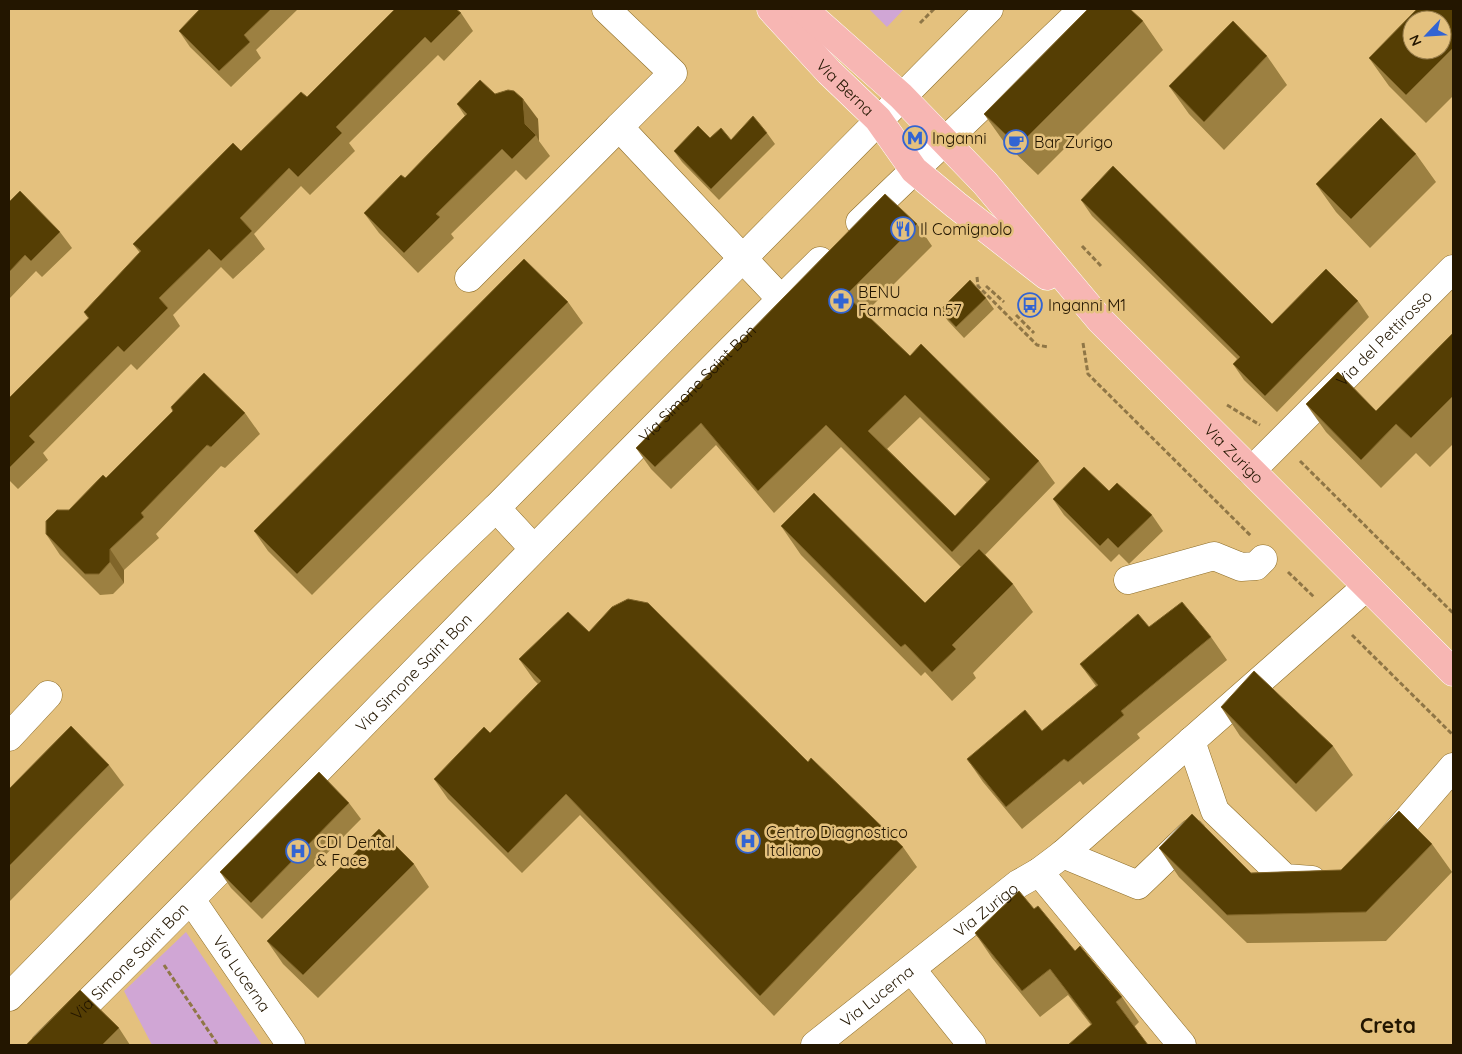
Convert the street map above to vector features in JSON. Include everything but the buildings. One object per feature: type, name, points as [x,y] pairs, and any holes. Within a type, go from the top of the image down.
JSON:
[{"type":"main road","name":"Via Berna","points":[[772,9],[829,72],[878,120],[914,170]]},
{"type":"main road","name":"Via Berna","points":[[802,9],[901,96],[944,142]]},
{"type":"main road","name":"Via Zurigo","points":[[944,142],[985,183],[1100,320],[1453,672]]},
{"type":"main road","name":"Via Zurigo","points":[[914,170],[1100,320]]},
{"type":"street","points":[[469,278],[673,73],[606,9]]},
{"type":"street","points":[[9,997],[154,847],[428,573],[496,508],[988,9]]},
{"type":"street","name":"Via Simone Saint Bon","points":[[45,1045],[192,901],[533,548],[781,299],[1082,9]]},
{"type":"street","points":[[618,127],[781,299]]},
{"type":"street","name":"Via del Pettirosso","points":[[1251,471],[1453,269]]},
{"type":"street","points":[[496,508],[533,548]]},
{"type":"street","points":[[1128,580],[1214,556],[1241,567],[1256,566],[1266,555]]},
{"type":"street","name":"Via Zurigo","points":[[912,970],[1018,884],[1039,872],[1062,854],[1366,586]]},
{"type":"street","points":[[9,737],[48,695]]},
{"type":"street","points":[[1191,741],[1215,811],[1285,878],[1291,880],[1334,879]]},
{"type":"street","points":[[1367,866],[1453,767]]},
{"type":"street","points":[[1062,854],[1138,885],[1215,811]]},
{"type":"street","points":[[1039,872],[1182,1045]]},
{"type":"street","name":"Via Lucerna","points":[[192,901],[291,1045]]},
{"type":"street","name":"Via Lucerna","points":[[815,1045],[912,970],[972,1045]]},
{"type":"path","points":[[920,23],[934,9]]},
{"type":"path","points":[[1082,246],[1101,266]]},
{"type":"path","points":[[977,277],[978,286],[1038,345],[1048,347]]},
{"type":"path","points":[[986,286],[1004,302]]},
{"type":"path","points":[[1076,300],[1088,374],[1266,555],[1333,616],[1453,735]]},
{"type":"path","points":[[1016,314],[1034,333]]},
{"type":"path","points":[[1298,460],[1453,613]]},
{"type":"path","points":[[148,943],[218,1045]]},
{"type":"shaded area","points":[[869,9],[904,9],[887,27]]},
{"type":"shaded area","points":[[186,932],[262,1045],[152,1045],[124,991]]},
{"type":"place","name":"Inganni","points":[[915,138]]},
{"type":"place","name":"Bar Zurigo","points":[[1016,142]]},
{"type":"place","name":"Il Comignolo","points":[[903,229]]},
{"type":"place","name":"BENU Farmacia n.57","points":[[841,301]]},
{"type":"place","name":"Inganni M1","points":[[1030,305]]},
{"type":"place","name":"Centro Diagnostico Italiano","points":[[748,841]]},
{"type":"place","name":"CDI Dental & Face","points":[[298,851]]},
{"type":"district","name":"Creta","points":[[1388,1025]]}]
